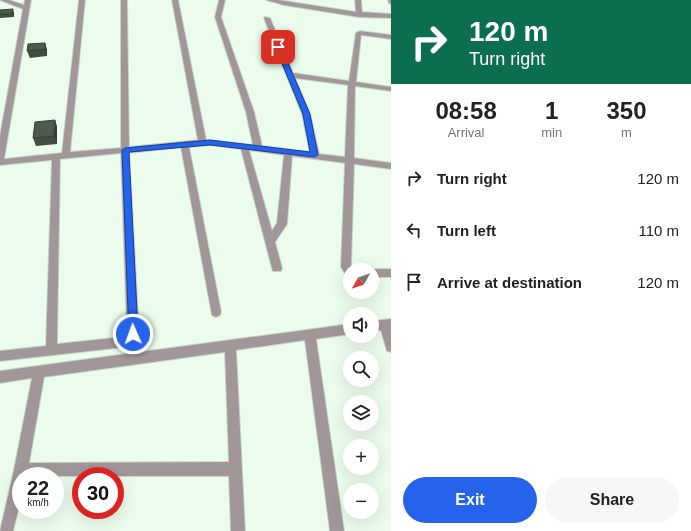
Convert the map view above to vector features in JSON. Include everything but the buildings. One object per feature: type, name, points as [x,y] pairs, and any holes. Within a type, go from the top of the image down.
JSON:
[{"type":"street","points":[[3,0],[26,8]]},
{"type":"street","points":[[0,159],[28,0]]},
{"type":"street","points":[[51,351],[61,156],[82,0]]},
{"type":"street","points":[[0,356],[125,342],[130,339],[133,334],[125,150],[124,0]]},
{"type":"street","points":[[175,0],[203,143]]},
{"type":"street","points":[[222,0],[218,17],[250,112],[258,148]]},
{"type":"street","points":[[268,0],[359,15],[391,16]]},
{"type":"street","points":[[317,0],[317,9]]},
{"type":"street","points":[[358,0],[359,15]]},
{"type":"street","points":[[267,18],[306,114],[314,155]]},
{"type":"street","points":[[346,263],[352,84],[358,34],[391,37]]},
{"type":"street","points":[[290,75],[391,89]]},
{"type":"street","points":[[0,162],[203,143],[244,146],[349,159],[391,166]]},
{"type":"street","points":[[185,144],[216,312]]},
{"type":"street","points":[[244,146],[277,268]]},
{"type":"street","points":[[270,242],[282,224],[288,152]]},
{"type":"street","points":[[379,273],[391,273]]},
{"type":"street","points":[[388,324],[391,347]]},
{"type":"street","points":[[0,377],[39,373],[343,330]]},
{"type":"street","points":[[310,335],[337,531]]},
{"type":"street","points":[[230,346],[238,531]]},
{"type":"street","points":[[22,467],[39,373]]},
{"type":"street","points":[[64,470],[235,469]]},
{"type":"street","points":[[6,531],[12,507]]},
{"type":"route","points":[[133,334],[125,150],[210,142],[314,155],[310,128],[306,114],[278,47]]}]
